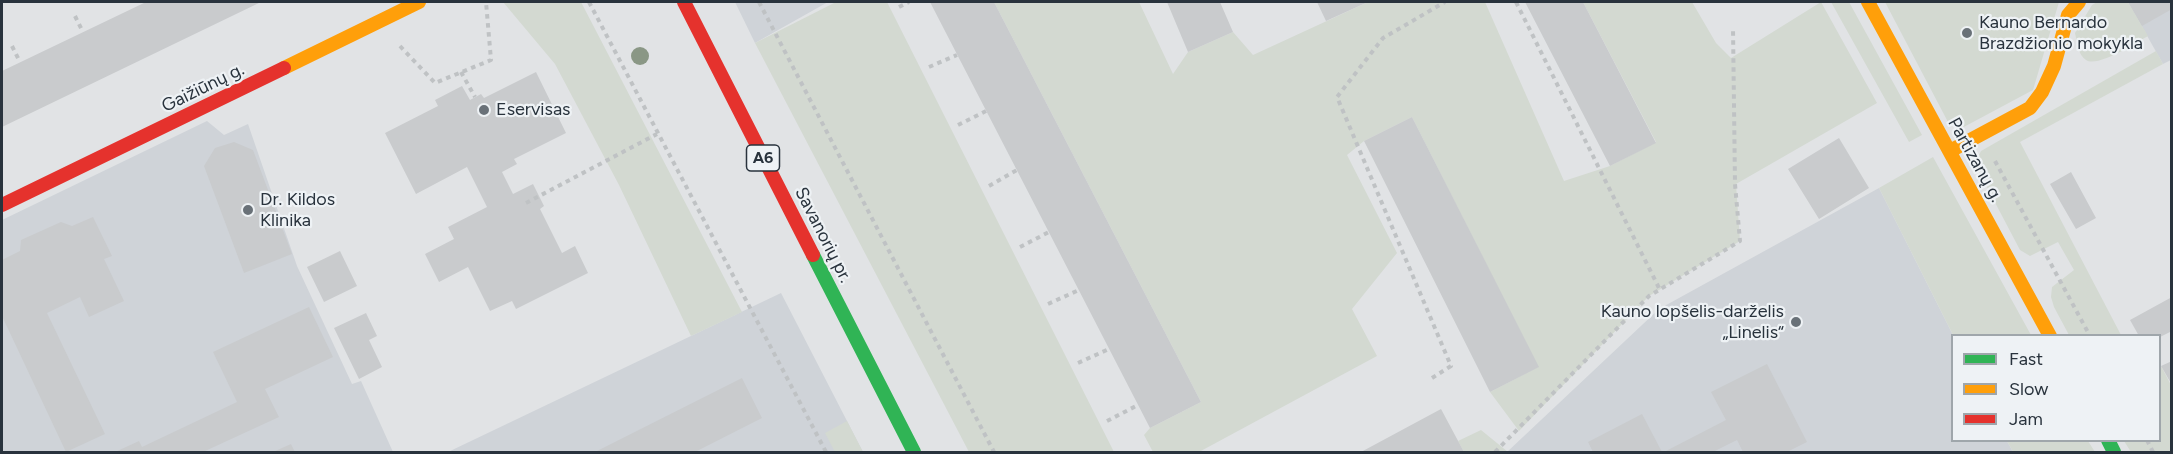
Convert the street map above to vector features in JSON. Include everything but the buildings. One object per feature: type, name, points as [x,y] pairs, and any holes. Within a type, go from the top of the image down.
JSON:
[{"type":"street","name":"Gaižiūnų g.","points":[[2,206],[419,2]]},
{"type":"street","name":"Savanorių pr.","points":[[684,2],[914,453]]},
{"type":"street","name":"Partizanų g.","points":[[1868,2],[2049,334]]},
{"type":"street","points":[[1950,151],[2030,108],[2042,92],[2054,66],[2068,15],[2079,2]]},
{"type":"path","points":[[377,22],[435,83],[491,60],[486,2]]},
{"type":"path","points":[[589,2],[826,453]]},
{"type":"path","points":[[759,2],[994,453]]},
{"type":"path","points":[[899,7],[909,2]]},
{"type":"path","points":[[1432,378],[1451,366],[1337,97],[1383,38],[1445,2]]},
{"type":"path","points":[[1516,2],[1660,290]]},
{"type":"path","points":[[75,16],[83,32]]},
{"type":"path","points":[[1495,453],[1650,296],[1740,241],[1735,184],[1732,27]]},
{"type":"path","points":[[12,46],[20,62]]},
{"type":"path","points":[[929,67],[957,55]]},
{"type":"path","points":[[461,72],[475,97]]},
{"type":"path","points":[[958,125],[986,111]]},
{"type":"path","points":[[526,202],[657,134]]},
{"type":"path","points":[[989,186],[1017,170]]},
{"type":"path","points":[[1020,247],[1048,232]]},
{"type":"path","points":[[1048,304],[1079,290]]},
{"type":"path","points":[[1078,363],[1109,348]]},
{"type":"path","points":[[1107,421],[1138,405]]},
{"type":"shaded area","points":[[503,2],[581,2],[742,312],[691,336],[619,185],[555,64]]},
{"type":"shaded area","points":[[735,2],[828,2],[755,43]]},
{"type":"shaded area","points":[[836,2],[887,2],[1114,452],[969,452],[755,43]]},
{"type":"shaded area","points":[[994,2],[1139,2],[1173,74],[1188,52],[1233,32],[1253,55],[1368,2],[1485,2],[1564,181],[1610,166],[1656,142],[1583,2],[1692,2],[1716,43],[1731,58],[1821,2],[1877,103],[1736,184],[1740,241],[1649,296],[1519,431],[1490,392],[1538,367],[1412,117],[1364,141],[1347,155],[1397,253],[1352,309],[1377,356],[1199,452],[1153,452],[1144,435],[1150,428],[1201,402]]},
{"type":"shaded area","points":[[1831,2],[1849,2],[1922,135],[1909,142]]},
{"type":"shaded area","points":[[1885,2],[2059,2],[2033,90],[1960,129],[1948,122]]},
{"type":"shaded area","points":[[2097,2],[2128,2],[2148,36],[2108,58],[2092,62],[2083,58],[2075,33],[2092,5]]},
{"type":"shaded area","points":[[2128,2],[2171,2],[2171,60],[2163,64]]},
{"type":"shaded area","points":[[2156,51],[2163,64],[2020,142],[2120,334],[2068,334],[2051,297],[2052,287],[2074,270],[2058,242],[2030,256],[2020,250],[1979,172],[1977,159],[1981,151]]},
{"type":"shaded area","points":[[207,121],[224,135],[248,124],[297,266],[352,384],[361,381],[393,452],[2,452],[2,220]]},
{"type":"shaded area","points":[[1933,157],[2030,334],[1952,334],[1879,188]]},
{"type":"shaded area","name":"Kauno lopšelis-darželis „Linelis“","points":[[1879,188],[1952,334],[1951,442],[2008,442],[2013,452],[1507,452],[1659,309]]},
{"type":"shaded area","points":[[781,293],[863,452],[448,452]]},
{"type":"shaded area","points":[[2161,366],[2171,385],[2171,452],[2131,452],[2125,442],[2161,442]]},
{"type":"shaded area","points":[[847,421],[863,452],[835,452],[825,433]]},
{"type":"shaded area","points":[[1481,430],[1508,452],[1464,452],[1458,441]]},
{"type":"shaded area","points":[[2008,442],[2089,442],[2095,452],[2013,452]]},
{"type":"traffic: fast","points":[[813,255],[914,452]]},
{"type":"traffic: fast","points":[[2109,442],[2114,452]]},
{"type":"traffic: slow","points":[[284,68],[419,2]]},
{"type":"traffic: slow","points":[[1868,2],[2049,334]]},
{"type":"traffic: slow","points":[[1950,151],[2030,108],[2042,92],[2054,66],[2068,15],[2079,2]]},
{"type":"traffic: jam","points":[[684,2],[813,255]]},
{"type":"traffic: jam","points":[[2,205],[284,68]]},
{"type":"place","name":"Kauno Bernardo Brazdžionio mokykla","points":[[1967,33]]},
{"type":"place","name":"Eservisas","points":[[484,110]]},
{"type":"place","name":"Dr. Kildos Klinika","points":[[248,210]]},
{"type":"place","name":"Kauno lopšelis-darželis „Linelis“","points":[[1796,322]]}]
